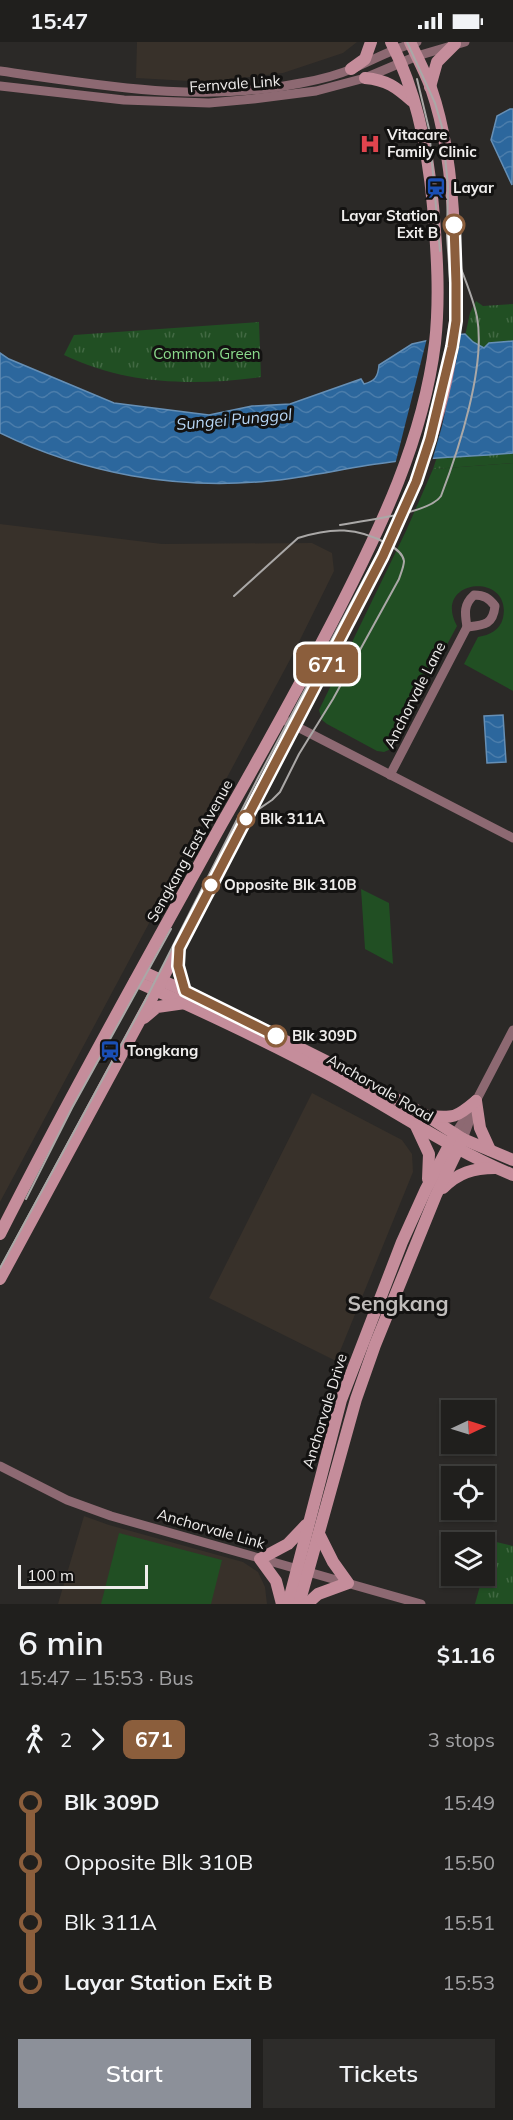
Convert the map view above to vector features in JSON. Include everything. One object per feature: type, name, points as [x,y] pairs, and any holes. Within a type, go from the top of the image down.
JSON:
[{"type":"main road","points":[[351,69],[364,59],[371,42]]},
{"type":"main road","points":[[0,1279],[179,948],[340,640],[416,482],[443,390],[456,321],[456,283],[452,197],[447,151],[440,118],[413,43]]},
{"type":"main road","points":[[430,87],[437,62],[442,55],[460,43]]},
{"type":"main road","name":"Sengkang East Avenue","points":[[0,1234],[138,976],[282,719],[374,541],[400,480],[427,388],[437,321],[438,273],[431,185],[420,122],[393,46]]},
{"type":"main road","points":[[365,78],[381,79],[413,102]]},
{"type":"main road","points":[[139,1023],[157,1007],[186,997],[178,966],[179,948]]},
{"type":"main road","name":"Anchorvale Road","points":[[138,976],[334,1065],[427,1116],[457,1142],[499,1169],[513,1174]]},
{"type":"main road","name":"Anchorvale Road","points":[[186,997],[330,1075],[416,1126],[457,1142],[490,1150],[513,1160]]},
{"type":"main road","points":[[427,1116],[459,1115],[476,1101]]},
{"type":"main road","points":[[476,1101],[480,1128],[490,1150]]},
{"type":"main road","points":[[416,1126],[429,1154],[431,1192],[467,1171],[483,1168],[499,1169]]},
{"type":"main road","name":"Anchorvale Drive","points":[[299,1604],[309,1522],[341,1400],[402,1242],[457,1142]]},
{"type":"main road","name":"Anchorvale Drive","points":[[288,1604],[319,1534],[356,1399],[431,1192]]},
{"type":"main road","points":[[282,1604],[276,1581],[260,1559],[288,1544],[309,1522]]},
{"type":"main road","points":[[307,1604],[318,1594],[348,1583],[333,1562],[319,1534]]},
{"type":"street","name":"Fernvale Link","points":[[0,71],[139,89],[177,93],[209,93],[301,83],[351,69],[393,46],[413,43]]},
{"type":"street","name":"Fernvale Link","points":[[0,86],[124,100],[209,103],[316,91],[365,78],[417,56],[460,43]]},
{"type":"street","name":"Anchorvale Lane","points":[[390,775],[467,627]]},
{"type":"street","points":[[282,719],[513,838]]},
{"type":"street","points":[[457,1142],[513,1030]]},
{"type":"street","name":"Anchorvale Link","points":[[0,1466],[67,1500],[111,1516],[421,1604]]},
{"type":"shaded area","points":[[137,42],[357,42],[343,53],[283,73],[207,82],[136,78]]},
{"type":"shaded area","points":[[0,524],[162,544],[312,543],[332,553],[334,571],[293,654],[0,1202]]},
{"type":"shaded area","points":[[312,1093],[402,1140],[412,1154],[413,1172],[336,1361],[209,1298]]},
{"type":"shaded area","points":[[84,1516],[243,1562],[258,1572],[265,1587],[267,1604],[58,1604]]},
{"type":"green space","points":[[476,301],[483,306],[513,304],[513,463],[433,469],[442,442],[470,313]]},
{"type":"green space","name":"Common Green","points":[[259,322],[261,377],[211,382],[161,381],[112,372],[64,355],[74,335]]},
{"type":"green space","points":[[513,463],[513,691],[464,664],[478,637],[494,631],[500,626],[503,618],[503,603],[496,593],[486,587],[474,586],[463,590],[455,598],[452,610],[457,626],[391,749],[384,752],[377,751],[327,724],[322,720],[319,710],[406,531],[433,469]]},
{"type":"green space","points":[[361,889],[389,903],[393,964],[365,949]]},
{"type":"green space","points":[[119,1533],[222,1560],[211,1604],[101,1604]]},
{"type":"green space","points":[[495,1542],[513,1546],[513,1604],[475,1604],[480,1586],[495,1586]]},
{"type":"water","points":[[513,109],[512,185],[491,140],[497,116]]},
{"type":"water","name":"Sungei Punggol","points":[[465,334],[484,348],[489,343],[513,341],[513,453],[391,462],[269,481],[200,483],[166,481],[98,469],[32,447],[0,433],[0,353],[9,359],[114,403],[209,415],[252,406],[290,404],[361,379],[364,384],[368,383],[375,378],[379,365],[412,344]]},
{"type":"water","points":[[503,715],[506,762],[487,763],[484,716]]},
{"type":"pier","points":[[460,331],[460,343],[432,461],[395,465],[427,338]]},
{"type":"railway","points":[[0,1268],[145,1001],[258,778],[382,545],[405,499],[421,452],[453,321],[447,236],[448,186],[442,127],[435,103],[407,42]]},
{"type":"railway","points":[[417,79],[429,129],[440,251]]},
{"type":"railway","points":[[340,525],[410,512],[434,502],[441,496],[469,407],[478,359],[479,337],[472,299],[452,247]]},
{"type":"railway","points":[[234,596],[298,538],[310,534],[344,530],[366,534],[393,547],[404,561],[399,579],[333,699],[299,754],[280,792],[234,826]]},
{"type":"railway","points":[[26,1199],[72,1108],[171,929]]},
{"type":"bus line","name":"671","points":[[276,1036],[185,991],[179,974],[179,948],[383,556],[416,482],[443,390],[456,321],[454,225]]},
{"type":"place","name":"Vitacare Family Clinic","points":[[370,144]]},
{"type":"place","name":"Layar","points":[[436,188]]},
{"type":"place","name":"Layar Station Exit B","points":[[454,225]]},
{"type":"place","name":"Blk 311A","points":[[246,819]]},
{"type":"place","name":"Opposite Blk 310B","points":[[211,885]]},
{"type":"place","name":"Blk 309D","points":[[276,1036]]},
{"type":"place","name":"Tongkang","points":[[110,1051]]},
{"type":"district","name":"Sengkang","points":[[398,1304]]}]
